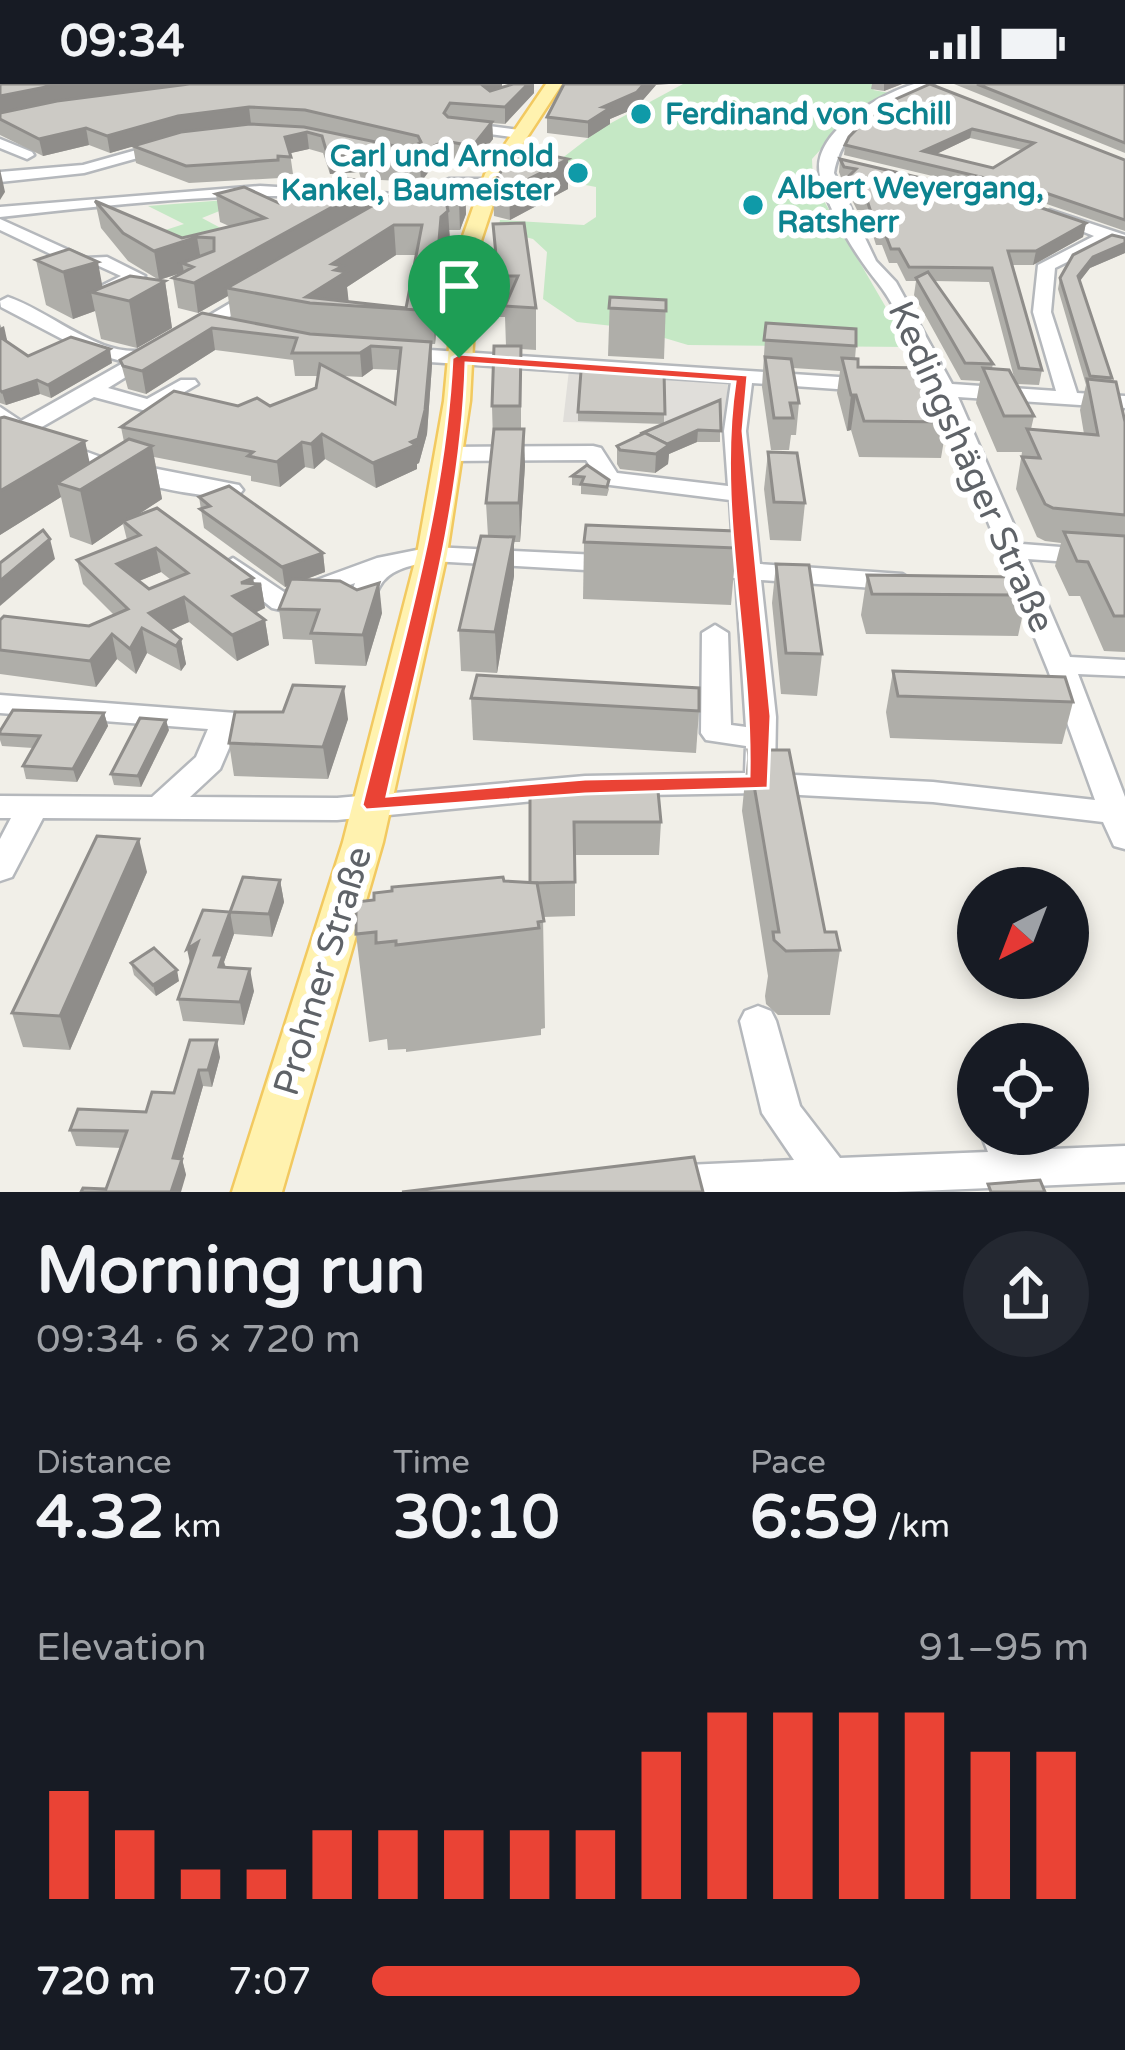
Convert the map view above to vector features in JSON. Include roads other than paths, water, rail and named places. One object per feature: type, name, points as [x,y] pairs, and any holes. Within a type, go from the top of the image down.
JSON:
[{"type":"main road","name":"Prohner Straße","points":[[257,1192],[351,926],[432,554],[448,454],[468,250],[489,184],[554,84]]},
{"type":"street","name":"Kedingshäger Straße","points":[[932,85],[869,108],[845,129],[838,163],[826,173],[868,263],[887,282],[946,391],[1121,821]]},
{"type":"street","points":[[454,126],[519,134]]},
{"type":"street","points":[[0,177],[104,165],[182,141]]},
{"type":"street","points":[[0,143],[27,155]]},
{"type":"street","points":[[0,167],[89,159],[104,165]]},
{"type":"street","points":[[378,220],[438,188],[489,184]]},
{"type":"street","points":[[0,212],[252,193],[325,192],[414,200]]},
{"type":"street","points":[[1031,208],[1116,238]]},
{"type":"street","points":[[24,218],[55,233],[32,238]]},
{"type":"street","points":[[0,224],[84,263],[101,260],[136,276],[106,290],[125,302],[146,295]]},
{"type":"street","points":[[1067,398],[1042,312],[1047,265],[1116,238]]},
{"type":"street","points":[[10,436],[283,278]]},
{"type":"street","points":[[8,303],[92,347],[142,360]]},
{"type":"street","points":[[175,321],[234,332]]},
{"type":"street","points":[[376,353],[1125,403]]},
{"type":"street","points":[[742,379],[735,431],[760,783]]},
{"type":"street","points":[[92,390],[150,406],[188,384]]},
{"type":"street","points":[[0,413],[10,436]]},
{"type":"street","points":[[10,436],[154,477],[231,490]]},
{"type":"street","points":[[448,454],[593,453],[610,479],[740,494]]},
{"type":"street","points":[[1014,551],[1125,559]]},
{"type":"street","points":[[218,555],[281,602],[396,561],[432,554],[636,565]]},
{"type":"street","points":[[359,608],[370,578],[396,561]]},
{"type":"street","points":[[680,567],[924,583]]},
{"type":"street","points":[[989,585],[1026,586]]},
{"type":"street","points":[[716,633],[716,733],[760,738]]},
{"type":"street","points":[[1060,665],[1125,668]]},
{"type":"street","points":[[0,704],[132,717],[226,720],[209,762],[163,805]]},
{"type":"street","points":[[0,807],[374,805],[585,786],[760,783],[933,792],[1121,821]]},
{"type":"street","points":[[0,869],[34,806]]},
{"type":"street","points":[[758,1021],[782,1113],[830,1177]]},
{"type":"street","points":[[618,1187],[830,1177],[981,1155]]},
{"type":"street","points":[[1047,1155],[1125,1163]]},
{"type":"place","name":"Ferdinand von Schill","points":[[641,114]]},
{"type":"place","name":"Carl und Arnold Kankel, Baumeister","points":[[578,173]]},
{"type":"place","name":"Albert Weyergang, Ratsherr","points":[[753,205]]}]
